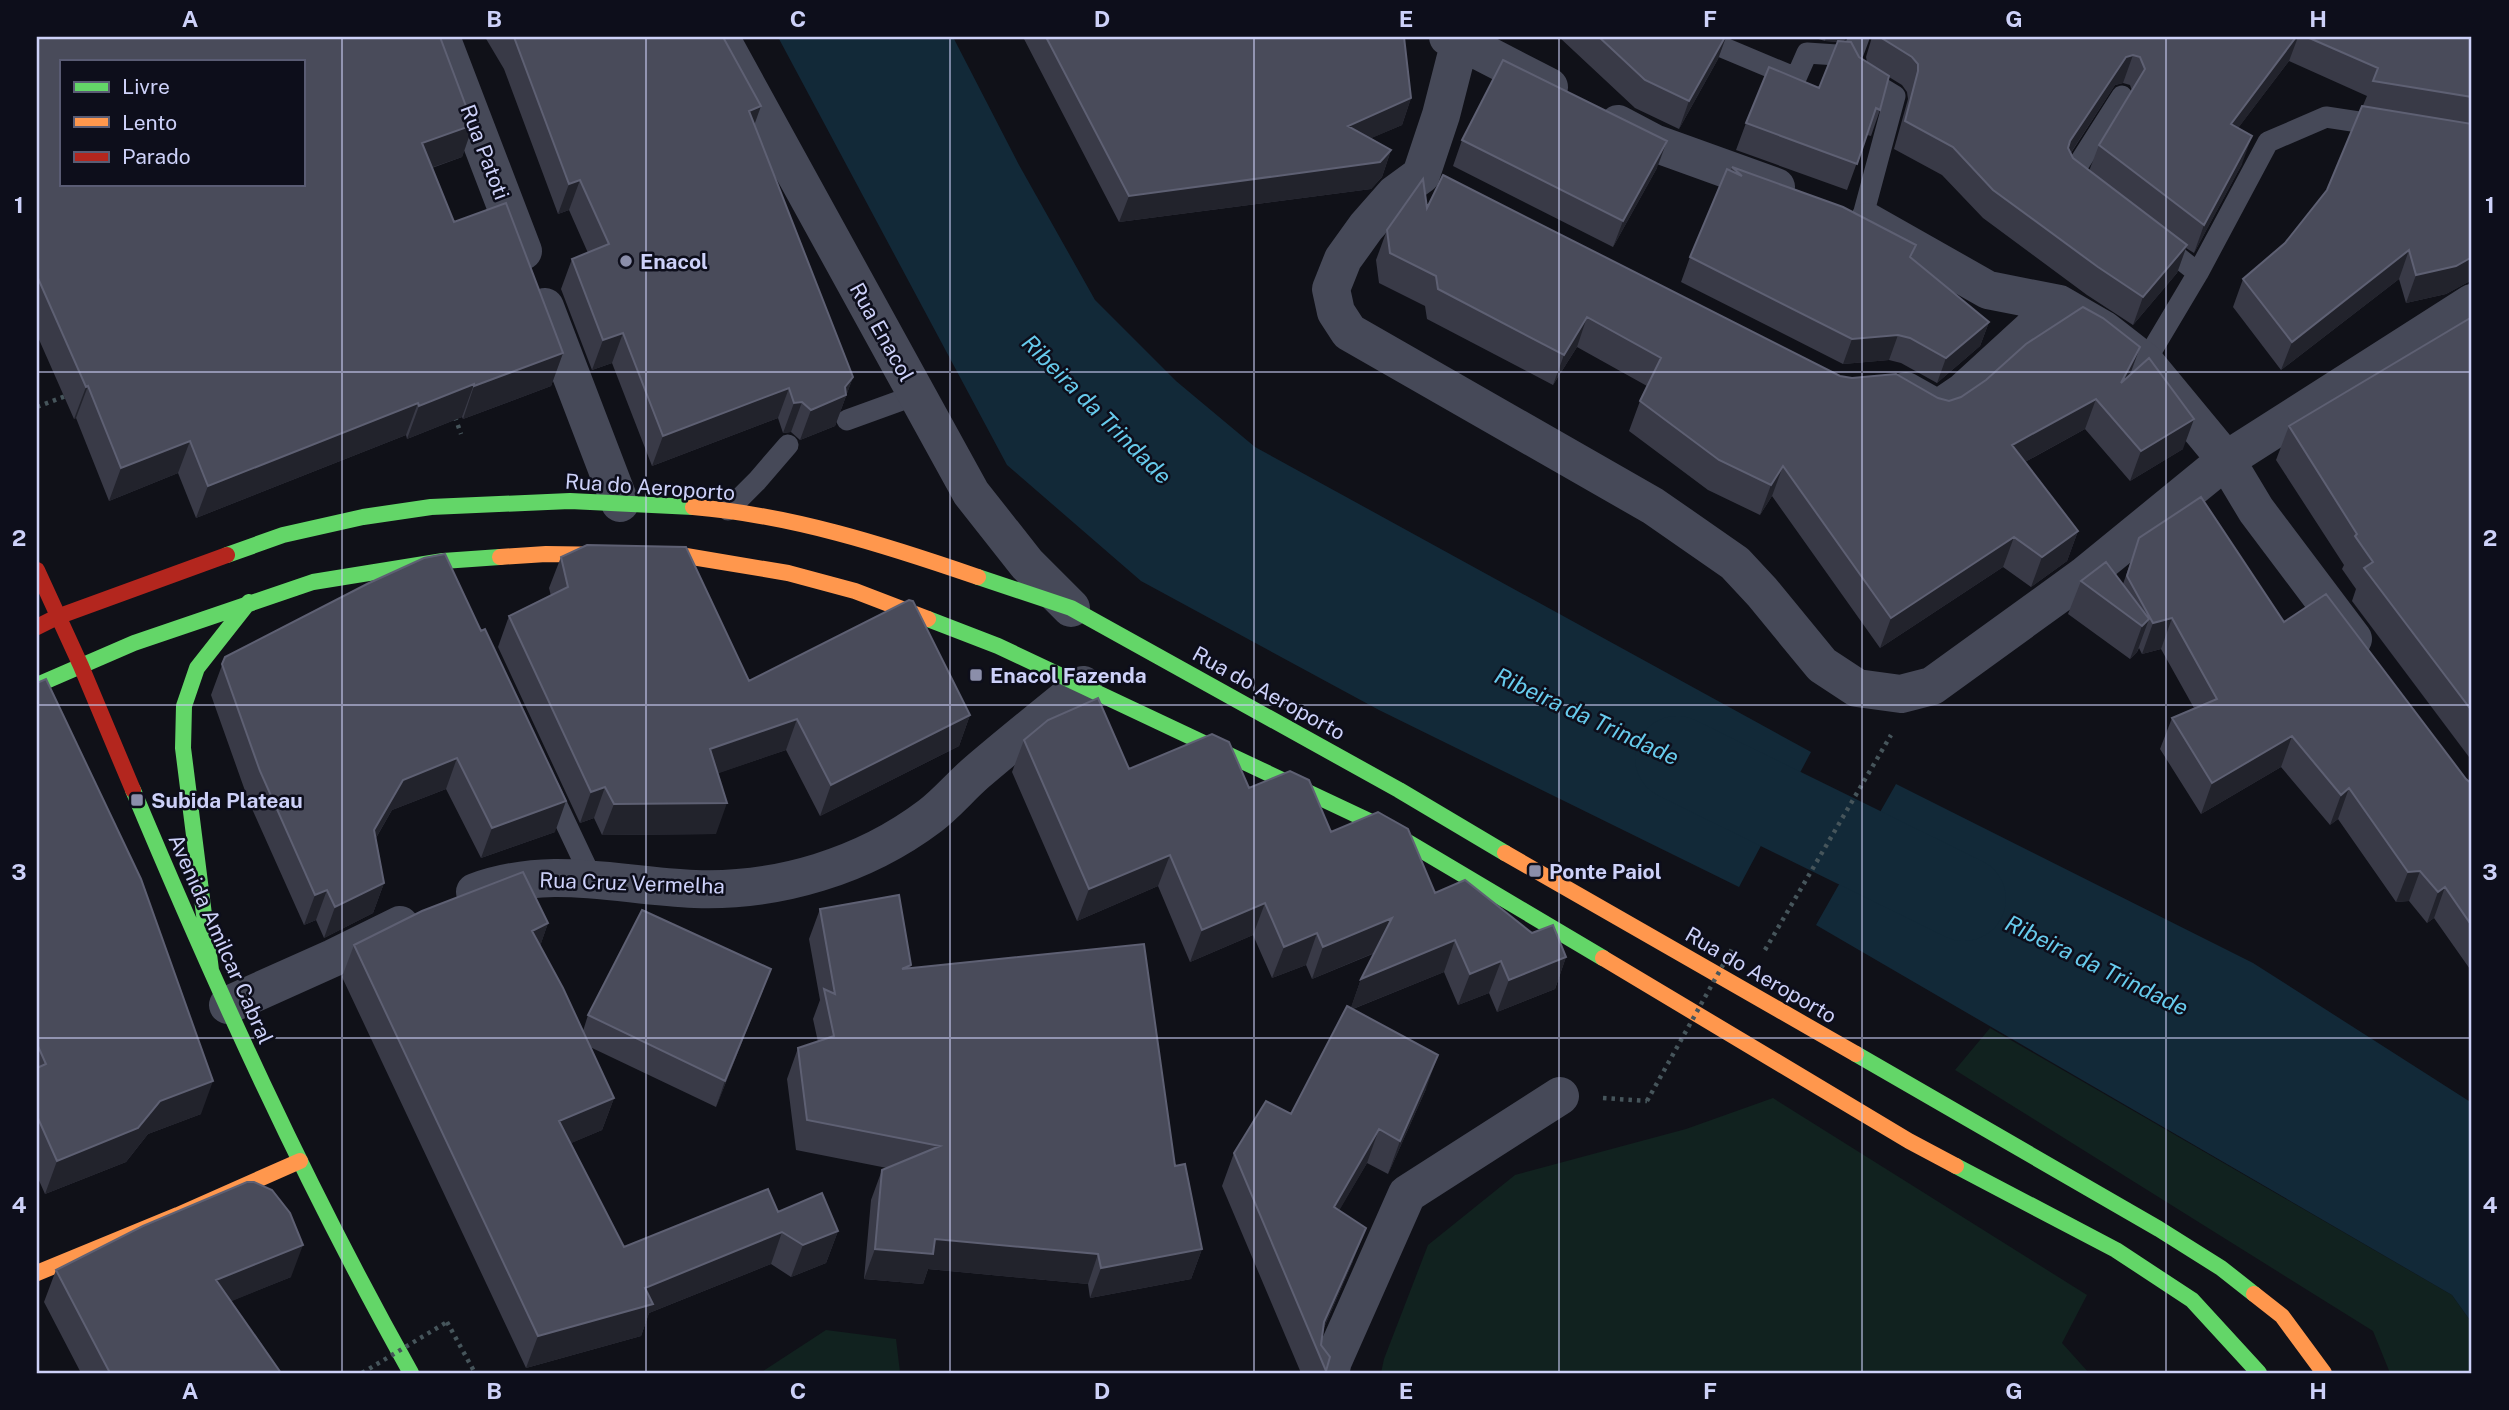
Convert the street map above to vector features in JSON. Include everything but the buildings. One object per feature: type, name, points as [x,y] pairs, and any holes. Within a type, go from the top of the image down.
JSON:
[{"type":"main road","name":"Rua do Aeroporto","points":[[37,627],[57,617],[233,552],[321,525],[430,506],[511,502],[620,503],[728,510],[841,533],[875,543],[1071,608],[1387,783],[1535,871],[2159,1229],[2221,1268],[2282,1315],[2324,1373]]},
{"type":"main road","points":[[37,685],[134,643],[313,582],[443,561],[546,554],[686,556],[788,573],[855,592],[956,629],[1083,685],[1384,828],[1909,1141],[2116,1250],[2192,1300],[2259,1373]]},
{"type":"main road","name":"Avenida Amilcar Cabral","points":[[37,570],[259,1077],[411,1373]]},
{"type":"main road","points":[[211,970],[183,748],[184,706],[197,668],[249,602]]},
{"type":"main road","points":[[37,1273],[300,1161]]},
{"type":"street","name":"Rua Patoti","points":[[441,37],[620,503]]},
{"type":"street","name":"Rua Enacol","points":[[720,37],[971,493],[1027,564],[1071,608]]},
{"type":"street","points":[[2370,661],[2256,510],[2226,460],[2145,362],[2104,330],[2059,304],[1988,290],[1836,209],[1654,142],[1456,38],[1441,115],[1421,175],[1395,194],[1366,227],[1343,259],[1331,289],[1335,312],[1349,331],[1617,485],[1694,533],[1735,563],[1822,665],[1857,688],[1901,694],[1932,686],[2084,576],[2226,460],[2472,303]]},
{"type":"street","points":[[1421,175],[1458,194]]},
{"type":"street","points":[[1877,383],[1890,382],[1938,409],[1963,392],[2059,304]]},
{"type":"street","name":"Rua Cruz Vermelha","points":[[228,1005],[333,958],[436,907],[484,889],[523,879],[566,876],[696,889],[788,880],[833,869],[872,852],[931,815],[974,775],[1083,685]]},
{"type":"street","points":[[1331,1373],[1333,1361],[1407,1194],[1560,1096]]},
{"type":"lane","points":[[1698,37],[1796,78],[1807,53],[1856,47],[1856,72],[1895,96],[1874,169],[1836,209]]},
{"type":"lane","points":[[2101,198],[2071,176],[2122,96]]},
{"type":"lane","points":[[2145,362],[2198,273],[2268,142],[2326,117],[2406,130]]},
{"type":"lane","points":[[2140,226],[2198,273]]},
{"type":"lane","points":[[847,420],[916,395]]},
{"type":"lane","points":[[728,510],[788,444]]},
{"type":"lane","points":[[443,561],[455,586]]},
{"type":"lane","points":[[541,769],[592,879]]},
{"type":"path","points":[[37,407],[75,392]]},
{"type":"path","points":[[452,409],[461,434]]},
{"type":"path","points":[[1765,950],[1890,739]]},
{"type":"path","points":[[1647,1101],[1733,947]]},
{"type":"path","points":[[362,1373],[447,1322],[475,1373]]},
{"type":"green space","points":[[1990,1028],[2452,1295],[2472,1323],[2472,1373],[2390,1373],[2373,1331],[1955,1070]]},
{"type":"green space","points":[[1773,1098],[2087,1295],[2062,1343],[2089,1373],[1381,1373],[1428,1245],[1515,1175],[1686,1129]]},
{"type":"green space","points":[[826,1330],[896,1339],[900,1372],[760,1373]]},
{"type":"water","points":[[778,37],[953,37],[1019,165],[1095,300],[1176,381],[1255,447],[1811,752],[1739,887],[1379,710],[1141,581],[1007,465]]},
{"type":"water","points":[[1896,784],[2253,963],[2472,1103],[2472,1323],[2452,1295],[1816,925]]},
{"type":"waterway","name":"Ribeira da Trindade","points":[[1677,758],[1964,899]]},
{"type":"traffic: fast","points":[[227,555],[283,535],[363,517],[431,507],[570,501],[693,507]]},
{"type":"traffic: fast","points":[[37,685],[134,643],[313,582],[443,561],[500,557]]},
{"type":"traffic: fast","points":[[978,577],[1071,608],[1399,790],[1505,853]]},
{"type":"traffic: fast","points":[[211,970],[183,748],[184,706],[197,668],[249,602]]},
{"type":"traffic: fast","points":[[928,619],[998,646],[1384,828],[1603,958]]},
{"type":"traffic: fast","points":[[133,790],[264,1086],[335,1231],[411,1373]]},
{"type":"traffic: fast","points":[[1856,1054],[2159,1229],[2221,1268],[2254,1294]]},
{"type":"traffic: fast","points":[[1956,1166],[2116,1250],[2192,1300],[2259,1373]]},
{"type":"traffic: slow","points":[[693,507],[802,524],[873,543],[978,577]]},
{"type":"traffic: slow","points":[[500,557],[546,554],[686,556],[788,573],[855,591],[928,619]]},
{"type":"traffic: slow","points":[[1505,853],[1856,1054]]},
{"type":"traffic: slow","points":[[1603,958],[1909,1141],[1956,1166]]},
{"type":"traffic: slow","points":[[37,1273],[300,1161]]},
{"type":"traffic: slow","points":[[2254,1294],[2282,1316],[2324,1373]]},
{"type":"traffic: jam","points":[[37,627],[57,617],[227,555]]},
{"type":"traffic: jam","points":[[37,570],[133,790]]},
{"type":"place","name":"Enacol","points":[[626,261]]},
{"type":"place","name":"Enacol Fazenda","points":[[976,675]]},
{"type":"place","name":"Subida Plateau","points":[[137,800]]},
{"type":"place","name":"Ponte Paiol","points":[[1535,871]]}]
